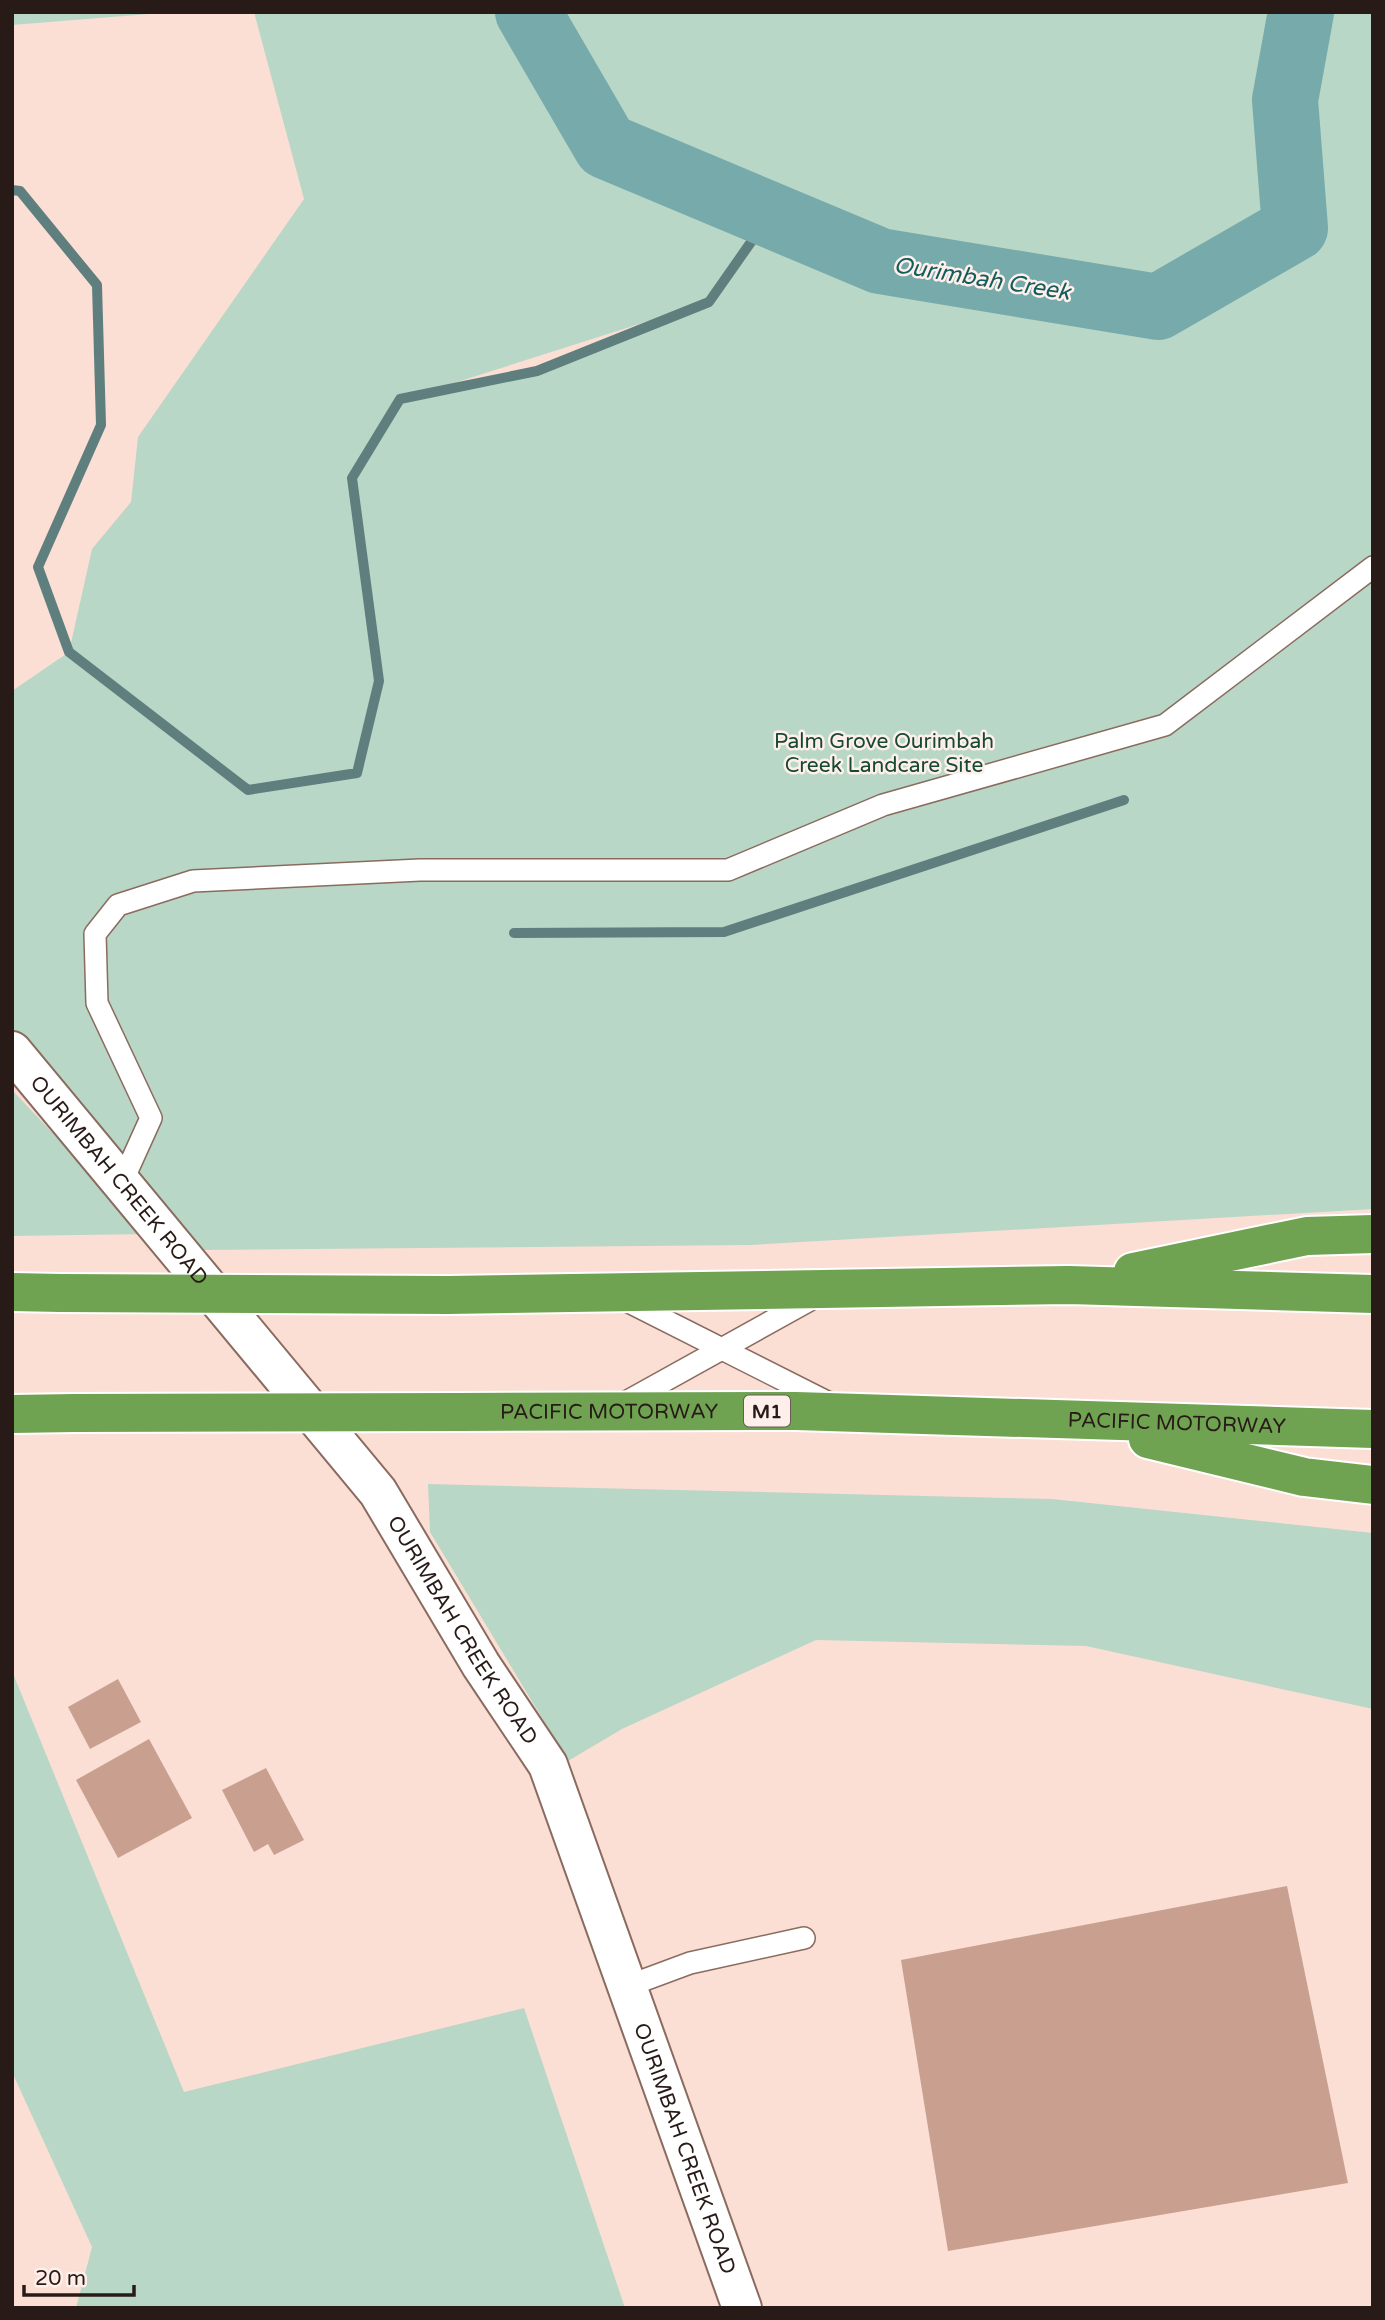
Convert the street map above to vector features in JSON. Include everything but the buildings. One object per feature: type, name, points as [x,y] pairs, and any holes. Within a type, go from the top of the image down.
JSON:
[{"type":"highway","points":[[1069,1285],[1307,1236],[1373,1234]]},
{"type":"highway","points":[[12,1292],[614,1294],[1069,1285],[1373,1294]]},
{"type":"highway","name":"PACIFIC MOTORWAY","points":[[12,1414],[612,1410],[847,1413],[1373,1429]]},
{"type":"highway","points":[[1074,1422],[1304,1477],[1373,1485]]},
{"type":"street","name":"OURIMBAH CREEK ROAD","points":[[12,1051],[378,1492],[481,1665],[548,1765],[742,2308]]},
{"type":"lane","points":[[117,1177],[127,1171],[151,1118],[97,1003],[95,934],[118,905],[193,881],[260,877],[420,870],[728,870],[883,805],[1165,725],[1373,567]]},
{"type":"lane","points":[[612,1410],[828,1290]]},
{"type":"lane","points":[[614,1294],[847,1413]]},
{"type":"lane","points":[[628,1986],[690,1963],[804,1938]]},
{"type":"green space","points":[[12,12],[174,12],[12,25]]},
{"type":"green space","name":"Palm Grove Ourimbah Creek Landcare Site","points":[[254,12],[1373,12],[1373,1209],[750,1245],[201,1250],[35,1051],[12,1031],[12,691],[69,652],[92,549],[131,502],[138,437],[304,199]],"holes":[[[696,306],[696,307],[537,371],[410,397]]]},
{"type":"green space","points":[[12,1090],[148,1234],[12,1236]]},
{"type":"green space","points":[[428,1484],[1052,1499],[1373,1533],[1373,1709],[1086,1646],[816,1640],[622,1729],[568,1761],[430,1532]]},
{"type":"green space","points":[[12,1671],[184,2092],[524,2008],[625,2308],[76,2308],[92,2247],[12,2072]]},
{"type":"waterway","name":"Ourimbah Creek","points":[[528,12],[606,146],[880,261],[1158,307],[1295,228],[1285,100],[1301,12]]},
{"type":"waterway","points":[[12,190],[20,191],[97,285],[101,425],[38,567],[69,652],[248,790],[357,773],[379,681],[352,478],[400,399],[537,371],[709,302],[770,215]]},
{"type":"waterway","points":[[514,933],[724,932],[1124,800]]}]
